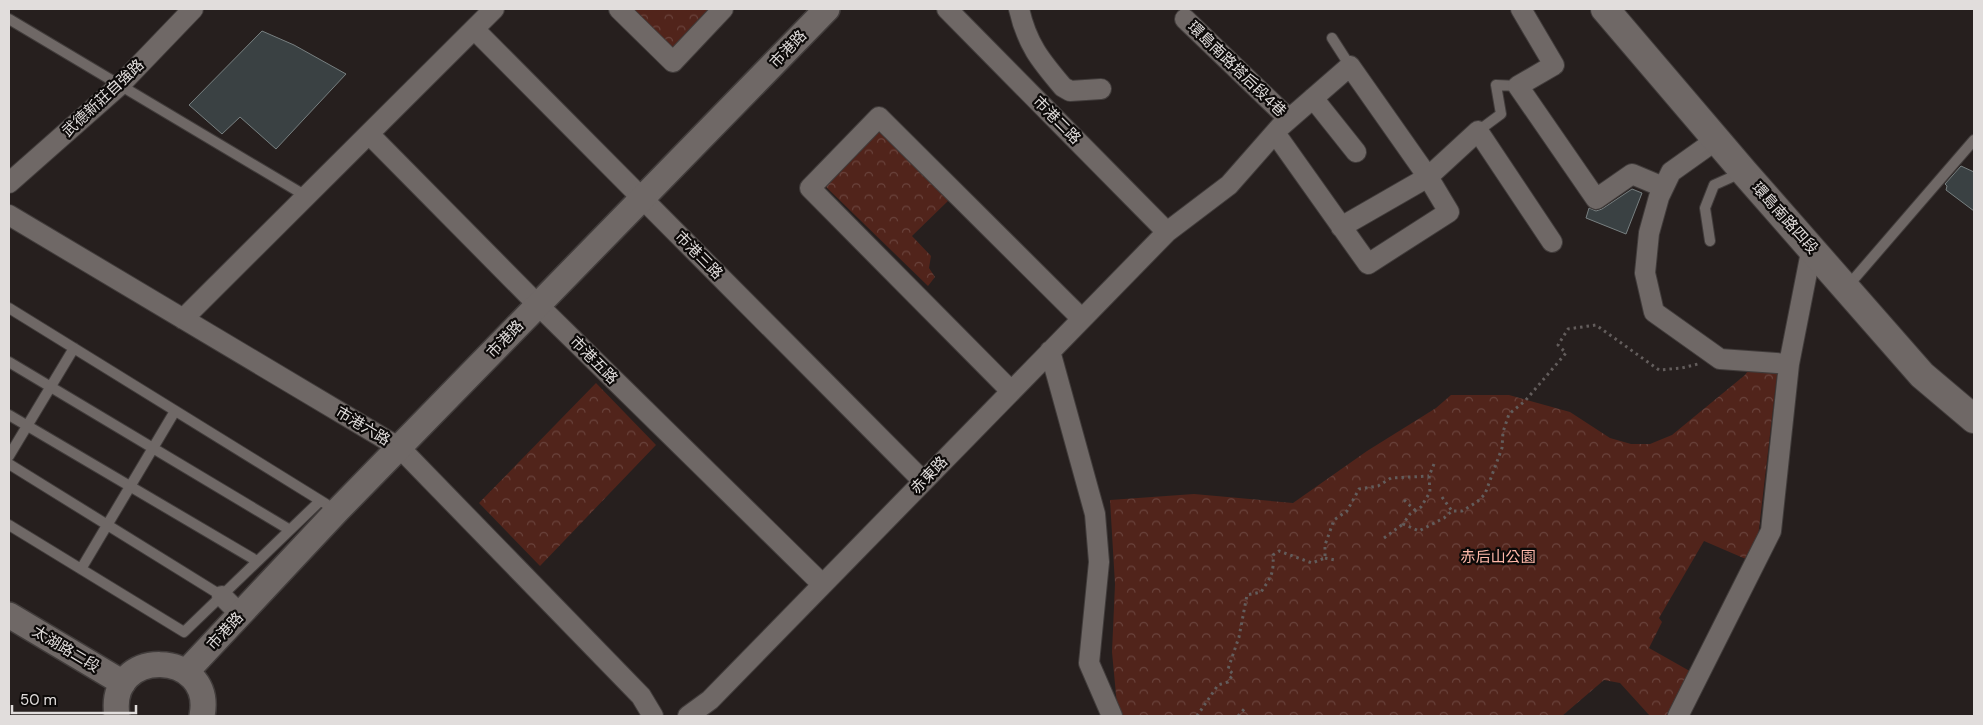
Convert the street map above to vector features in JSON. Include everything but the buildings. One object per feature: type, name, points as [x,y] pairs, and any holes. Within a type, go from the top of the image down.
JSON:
[{"type":"main road","name":"環島南路四段","points":[[1604,9],[1922,375],[1974,419]]},
{"type":"street","name":"武德新莊自強路","points":[[9,183],[120,85],[193,9]]},
{"type":"street","points":[[183,319],[494,9]]},
{"type":"street","points":[[619,9],[673,62],[723,9]]},
{"type":"street","name":"市港路","points":[[186,672],[240,614],[329,506],[400,448],[828,9]]},
{"type":"street","name":"市港二路","points":[[947,9],[1167,232]]},
{"type":"street","points":[[1019,9],[1024,30],[1031,46],[1063,87],[1070,92],[1101,89]]},
{"type":"street","points":[[1521,9],[1554,64],[1518,86],[1596,199],[1632,174],[1663,187]]},
{"type":"street","name":"環島南路塔后段4巷","points":[[1185,19],[1282,126],[1341,227],[1368,264],[1449,212],[1428,177]]},
{"type":"street","name":"市港三路","points":[[474,29],[923,481]]},
{"type":"street","points":[[1350,66],[1428,177]]},
{"type":"street","name":"赤東路","points":[[688,716],[710,700],[1167,232],[1228,185],[1282,126],[1350,66]]},
{"type":"street","points":[[1313,98],[1356,152]]},
{"type":"street","points":[[1011,391],[810,188],[872,124],[879,117],[1082,319]]},
{"type":"street","points":[[1341,227],[1428,177],[1478,131],[1552,242]]},
{"type":"street","name":"市港五路","points":[[369,134],[538,305],[822,584]]},
{"type":"street","points":[[1716,140],[1671,172],[1659,197],[1650,233],[1645,273],[1654,312],[1720,359],[1789,364]]},
{"type":"street","name":"市港六路","points":[[9,215],[400,448],[641,696],[652,716]]},
{"type":"street","points":[[1678,716],[1771,531],[1789,364],[1812,248]]},
{"type":"street","points":[[1050,351],[1095,514],[1098,562],[1089,663],[1112,716]]},
{"type":"street","points":[[222,596],[240,614]]},
{"type":"street","name":"太湖路二段","points":[[9,614],[123,683]]},
{"type":"street","points":[[117,716],[118,695],[123,683],[133,673],[145,666],[166,664],[186,672],[196,682],[202,695],[204,709],[202,716]]},
{"type":"lane","points":[[9,20],[306,196]]},
{"type":"lane","points":[[1332,38],[1350,66]]},
{"type":"lane","points":[[1478,131],[1501,114],[1496,85],[1518,86]]},
{"type":"lane","points":[[1847,288],[1974,140]]},
{"type":"lane","points":[[1710,241],[1705,208],[1714,185],[1744,172]]},
{"type":"lane","points":[[9,308],[329,506],[290,530],[184,632],[9,525]]},
{"type":"lane","points":[[9,456],[74,348]]},
{"type":"lane","points":[[9,362],[290,530]]},
{"type":"lane","points":[[81,569],[175,411]]},
{"type":"lane","points":[[9,416],[257,561]]},
{"type":"lane","points":[[9,464],[222,596]]},
{"type":"path","points":[[1403,524],[1419,531],[1444,518],[1452,511],[1462,511],[1477,502],[1485,494],[1502,448],[1503,432],[1509,414],[1525,401],[1566,353],[1558,344],[1568,329],[1596,325],[1659,370],[1682,368],[1720,359]]},
{"type":"path","points":[[1384,538],[1421,507],[1430,492],[1429,476],[1434,464]]},
{"type":"path","points":[[1325,558],[1325,545],[1334,520],[1347,511],[1360,489],[1378,486],[1391,478],[1429,476]]},
{"type":"path","points":[[1442,497],[1452,511]]},
{"type":"path","points":[[1404,500],[1416,511]]},
{"type":"path","points":[[1197,716],[1218,685],[1228,682],[1233,674],[1228,669],[1239,637],[1247,595],[1261,592],[1271,577],[1274,570],[1273,555],[1279,551],[1312,563],[1325,558],[1335,560]]},
{"type":"path","points":[[1238,716],[1246,707]]},
{"type":"green space","points":[[628,9],[716,9],[672,53]]},
{"type":"green space","points":[[880,130],[949,200],[912,236],[931,256],[929,268],[935,277],[928,286],[825,186]]},
{"type":"green space","name":"赤后山公園","points":[[1752,365],[1778,366],[1755,563],[1704,541],[1659,618],[1662,622],[1649,648],[1695,674],[1674,716],[1650,716],[1620,683],[1604,680],[1562,716],[1118,716],[1112,652],[1115,584],[1110,500],[1194,494],[1293,503],[1367,451],[1436,408],[1451,395],[1509,395],[1570,412],[1610,438],[1631,444],[1650,444],[1672,435],[1745,375]]},
{"type":"green space","points":[[596,383],[656,445],[540,566],[479,503]]}]
